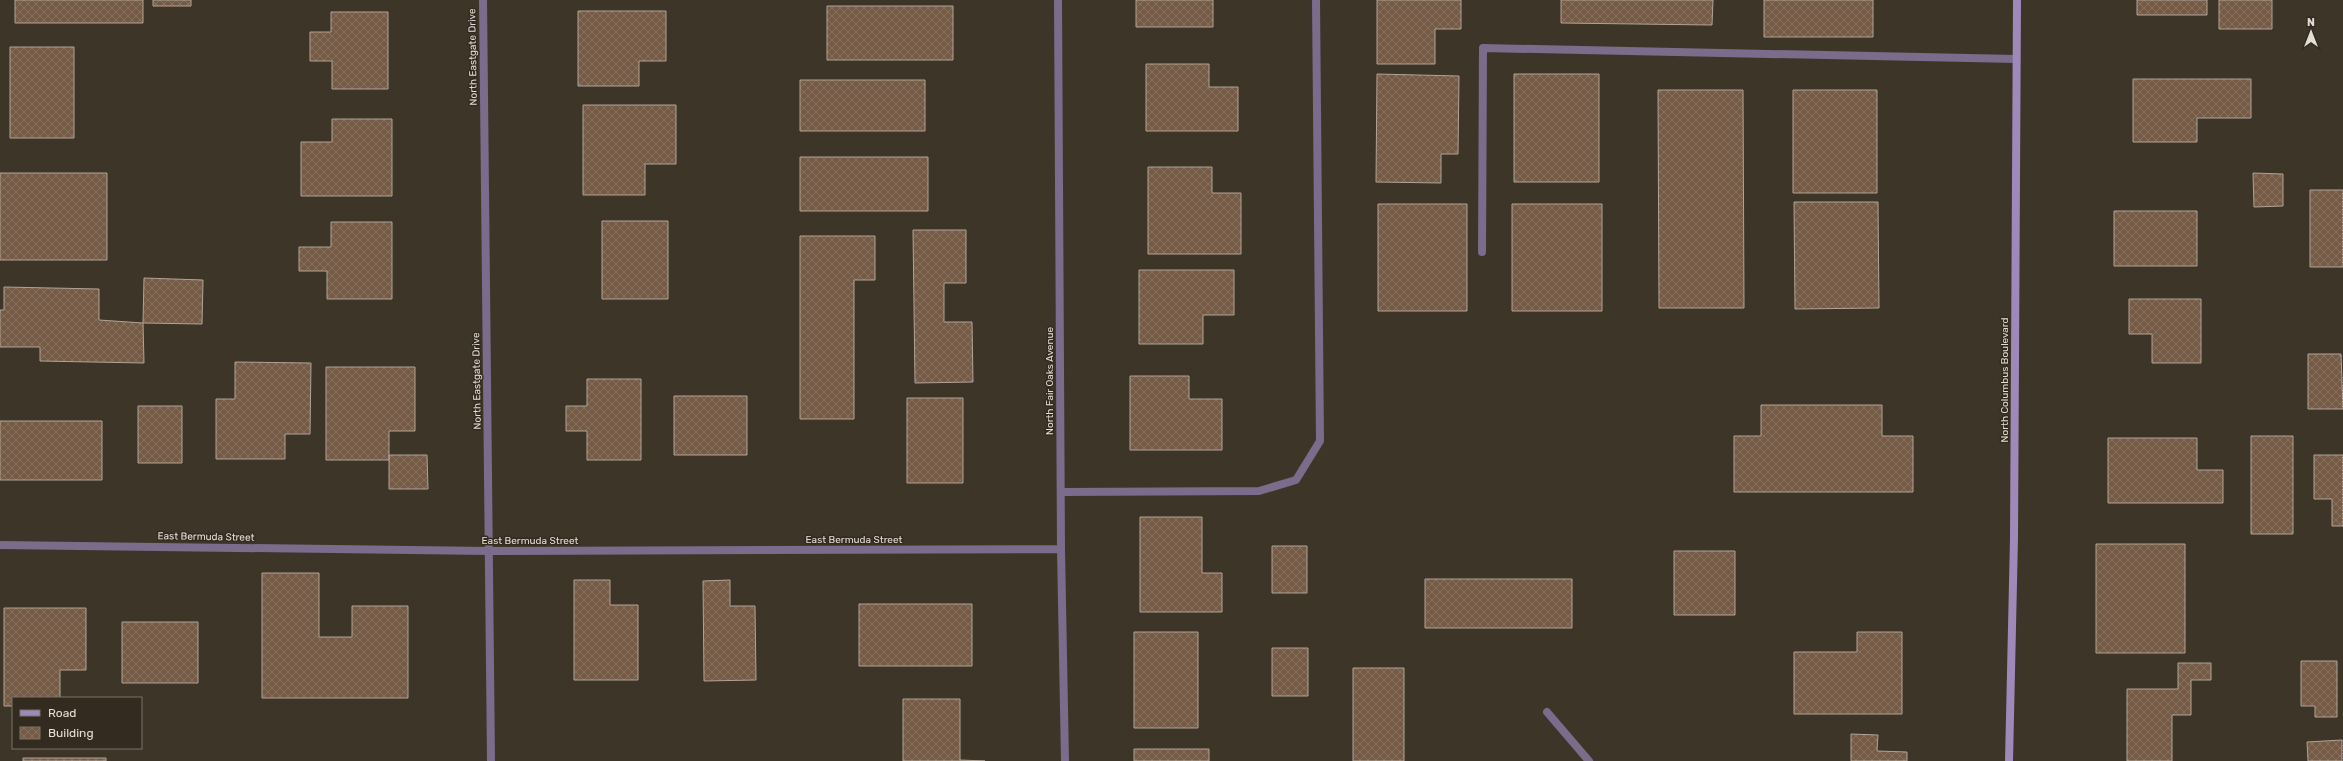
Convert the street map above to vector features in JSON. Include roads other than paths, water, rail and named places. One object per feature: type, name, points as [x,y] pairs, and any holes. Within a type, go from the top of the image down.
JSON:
[{"type":"street","name":"North Eastgate Drive","points":[[483,0],[491,761]]},
{"type":"street","name":"North Fair Oaks Avenue","points":[[1058,0],[1061,549],[1065,761]]},
{"type":"street","points":[[1061,492],[1259,491],[1296,480],[1320,441],[1316,0]]},
{"type":"street","name":"North Columbus Boulevard","points":[[2009,761],[2014,538],[2017,0]]},
{"type":"street","points":[[1482,252],[1483,48],[2016,58]]},
{"type":"street","name":"East Bermuda Street","points":[[0,545],[489,551],[1061,549]]},
{"type":"street","points":[[1547,712],[1589,761]]}]
